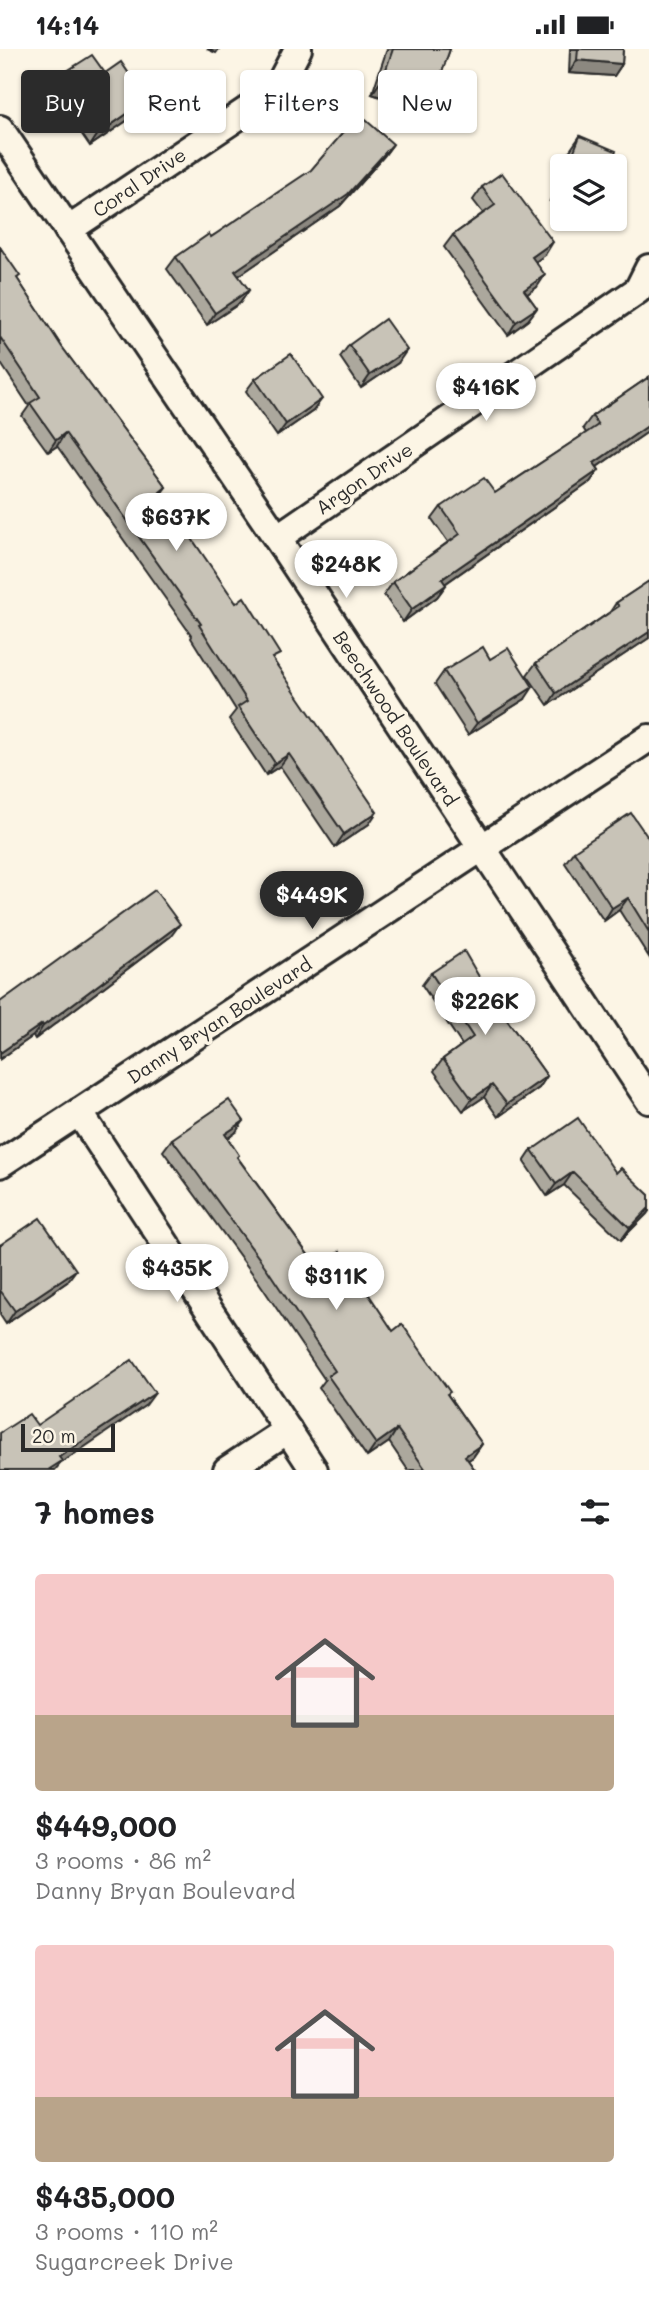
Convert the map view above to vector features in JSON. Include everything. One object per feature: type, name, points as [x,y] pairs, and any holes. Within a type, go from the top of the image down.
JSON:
[{"type":"street","name":"Coral Drive","points":[[68,230],[275,91],[298,49]]},
{"type":"street","name":"Beechwood Boulevard","points":[[0,129],[277,538],[649,1100]]},
{"type":"street","name":"Argon Drive","points":[[277,538],[638,290],[649,268]]},
{"type":"street","name":"Danny Bryan Boulevard","points":[[0,1164],[649,738]]},
{"type":"street","points":[[79,1112],[314,1470]]},
{"type":"street","points":[[227,1470],[288,1430]]},
{"type":"building","points":[[393,49],[450,49],[443,70],[386,70]]},
{"type":"building","points":[[578,49],[623,49],[622,64],[577,60]]},
{"type":"building","points":[[92,55],[103,70],[68,70]]},
{"type":"building","points":[[121,62],[126,70],[124,70],[124,116],[110,126],[109,70]]},
{"type":"building","points":[[364,118],[393,144],[348,194],[235,271],[249,290],[215,313],[176,257],[209,234],[211,237],[311,170],[343,133],[364,133]]},
{"type":"building","points":[[580,136],[616,151],[615,154],[573,154]]},
{"type":"building","points":[[502,173],[553,242],[532,257],[545,275],[524,290],[537,308],[516,322],[453,235],[495,205],[482,187]]},
{"type":"building","points":[[0,247],[62,347],[166,487],[160,492],[236,603],[244,597],[280,654],[272,658],[377,812],[344,834],[289,754],[275,763],[238,707],[247,701],[199,625],[201,624],[65,433],[56,440],[30,403],[40,397],[0,337]]},
{"type":"building","points":[[385,319],[407,350],[370,375],[349,345]]},
{"type":"building","points":[[291,354],[322,399],[286,424],[255,379]]},
{"type":"building","points":[[649,377],[649,425],[594,463],[599,470],[442,579],[446,585],[412,609],[393,582],[460,534],[441,507],[484,478],[495,493],[598,425],[592,416]]},
{"type":"building","points":[[649,581],[649,632],[556,693],[536,663],[619,606],[616,603]]},
{"type":"building","points":[[483,647],[490,659],[508,648],[533,687],[477,723],[444,671]]},
{"type":"building","points":[[631,813],[649,839],[649,932],[628,898],[612,908],[574,851]]},
{"type":"building","points":[[155,890],[180,924],[43,1026],[42,1024],[0,1053],[0,1002]]},
{"type":"building","points":[[464,951],[492,999],[547,1076],[507,1104],[492,1085],[472,1099],[443,1059],[473,1037],[431,973]]},
{"type":"building","points":[[229,1100],[244,1121],[225,1134],[239,1155],[237,1157],[317,1267],[340,1251],[393,1331],[402,1324],[450,1392],[447,1394],[482,1444],[465,1456],[475,1470],[426,1470],[397,1429],[376,1444],[328,1376],[335,1371],[267,1269],[172,1139]]},
{"type":"building","points":[[578,1118],[616,1173],[621,1168],[649,1195],[649,1208],[630,1228],[573,1172],[556,1184],[532,1150]]},
{"type":"building","points":[[40,1218],[76,1270],[15,1311],[0,1290],[0,1245]]},
{"type":"building","points":[[132,1360],[155,1393],[59,1457],[62,1461],[48,1470],[0,1470],[0,1433],[29,1414],[37,1425]]}]
